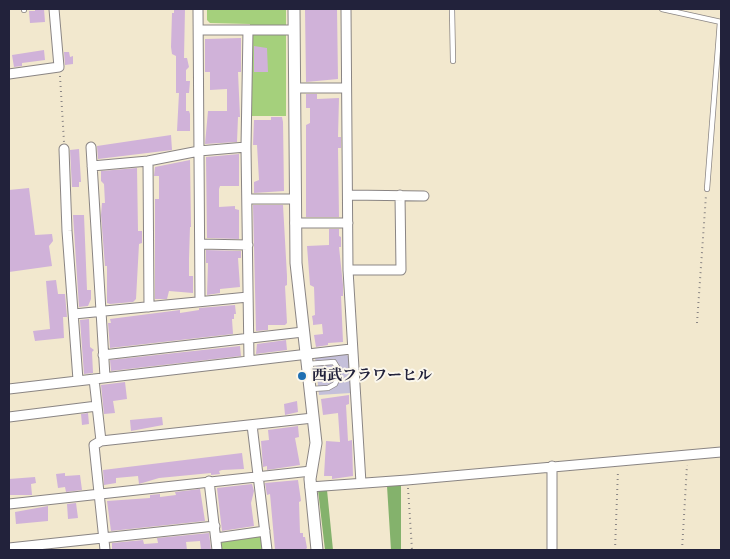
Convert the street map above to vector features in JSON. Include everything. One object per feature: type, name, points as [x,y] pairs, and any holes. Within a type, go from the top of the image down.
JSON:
[{"type":"street","points":[[9,74],[59,67],[54,9]]},
{"type":"street","points":[[198,9],[200,301]]},
{"type":"street","points":[[294,9],[295,223],[298,285],[316,453],[311,471],[310,487],[317,550]]},
{"type":"street","points":[[346,9],[348,270],[351,349],[361,483]]},
{"type":"street","points":[[199,30],[294,30]]},
{"type":"street","points":[[248,30],[246,146],[249,360]]},
{"type":"street","points":[[295,88],[346,88]]},
{"type":"street","points":[[92,166],[148,162],[199,151],[246,146]]},
{"type":"street","points":[[90,147],[105,378]]},
{"type":"street","points":[[64,149],[67,231],[78,380]]},
{"type":"street","points":[[148,162],[150,307]]},
{"type":"street","points":[[348,195],[424,196]]},
{"type":"street","points":[[348,270],[401,270],[400,195]]},
{"type":"street","points":[[247,199],[295,199]]},
{"type":"street","points":[[295,223],[348,223]]},
{"type":"street","points":[[200,244],[248,245]]},
{"type":"street","points":[[74,314],[248,297]]},
{"type":"street","points":[[103,355],[303,332]]},
{"type":"street","points":[[9,389],[249,360],[306,359],[351,349]]},
{"type":"street","points":[[94,379],[101,441]]},
{"type":"street","points":[[9,416],[97,406]]},
{"type":"street","points":[[105,550],[94,445],[101,441],[313,418]]},
{"type":"street","points":[[252,425],[267,550]]},
{"type":"street","points":[[310,487],[721,452]]},
{"type":"street","points":[[552,466],[552,550]]},
{"type":"street","points":[[9,504],[311,471]]},
{"type":"street","points":[[209,481],[217,550]]},
{"type":"street","points":[[9,548],[215,526]]},
{"type":"street","points":[[216,538],[265,531]]},
{"type":"lane","points":[[452,9],[453,61]]},
{"type":"lane","points":[[662,9],[720,22],[707,189]]},
{"type":"lane","points":[[306,359],[334,362],[337,367],[338,377],[335,384],[328,388],[310,389]]},
{"type":"path","points":[[59,67],[64,149]]},
{"type":"path","points":[[697,323],[707,189]]},
{"type":"path","points":[[682,550],[688,455]]},
{"type":"path","points":[[615,550],[619,461]]},
{"type":"path","points":[[407,480],[412,550]]},
{"type":"shaded area","points":[[346,354],[349,357],[351,393],[319,395],[315,357]]},
{"type":"green space","points":[[207,9],[286,9],[286,116],[251,116],[250,24],[210,23],[207,20]]},
{"type":"green space","points":[[401,485],[401,550],[391,550],[387,486]]},
{"type":"green space","points":[[318,490],[327,490],[333,550],[325,550]]},
{"type":"green space","points":[[259,536],[262,538],[264,550],[221,550],[220,543],[223,539]]},
{"type":"building","points":[[35,9],[44,9],[45,22],[30,23],[29,11],[35,11]]},
{"type":"building","points":[[174,9],[185,9],[184,58],[187,58],[189,67],[186,70],[186,81],[190,81],[189,93],[186,93],[186,111],[189,111],[190,114],[190,131],[177,131],[179,93],[176,93],[176,56],[172,54],[171,47],[172,13],[174,13]]},
{"type":"building","points":[[305,9],[337,9],[338,79],[306,82]]},
{"type":"building","points":[[241,38],[241,72],[238,72],[240,117],[238,117],[237,142],[205,144],[208,111],[227,111],[227,89],[210,90],[210,72],[205,72],[205,39]]},
{"type":"building","points":[[254,46],[267,48],[268,72],[254,72]]},
{"type":"building","points":[[44,50],[45,60],[22,63],[22,66],[14,67],[12,55]]},
{"type":"building","points":[[64,52],[69,52],[70,57],[73,56],[73,64],[65,65]]},
{"type":"building","points":[[306,94],[317,94],[317,99],[339,98],[338,137],[341,137],[341,148],[338,148],[339,217],[306,217],[306,125],[310,123],[310,108],[306,108]]},
{"type":"building","points":[[271,117],[282,117],[283,122],[284,191],[254,193],[254,182],[259,180],[257,145],[253,145],[254,120],[271,120]]},
{"type":"building","points":[[171,135],[172,150],[98,159],[97,146]]},
{"type":"building","points":[[79,149],[81,182],[79,182],[79,187],[72,187],[70,150]]},
{"type":"building","points":[[239,154],[239,186],[220,186],[219,207],[235,206],[235,209],[239,210],[239,239],[207,238],[206,157]]},
{"type":"building","points":[[190,160],[191,227],[189,276],[193,276],[193,293],[169,291],[167,299],[155,299],[155,199],[159,199],[159,176],[154,176],[155,167]]},
{"type":"building","points":[[137,168],[138,231],[142,231],[142,243],[139,244],[136,299],[133,302],[110,304],[107,303],[107,266],[105,266],[101,215],[102,203],[105,203],[101,171]]},
{"type":"building","points":[[29,188],[35,235],[52,234],[53,241],[49,246],[52,266],[9,272],[9,190]]},
{"type":"building","points":[[253,205],[283,205],[287,276],[287,285],[285,286],[287,323],[285,325],[268,325],[268,330],[256,331]]},
{"type":"building","points":[[73,215],[84,215],[87,290],[91,290],[91,299],[88,306],[79,307]]},
{"type":"building","points":[[329,229],[339,229],[339,236],[341,237],[341,247],[339,247],[343,285],[343,296],[341,296],[343,342],[328,343],[328,345],[316,347],[314,335],[323,334],[322,324],[313,325],[312,316],[315,315],[314,287],[310,285],[307,246],[329,245]]},
{"type":"building","points":[[206,250],[241,251],[241,258],[238,258],[240,287],[220,289],[220,293],[207,295],[208,263],[206,263]]},
{"type":"building","points":[[56,280],[58,294],[65,294],[67,317],[63,317],[64,338],[35,341],[33,331],[50,329],[46,281]]},
{"type":"building","points":[[235,305],[236,314],[234,314],[234,319],[232,319],[233,334],[110,348],[108,323],[111,323],[110,319],[180,310],[180,313],[199,310],[199,308]]},
{"type":"building","points":[[89,319],[90,347],[94,350],[92,352],[93,373],[84,374],[80,320]]},
{"type":"building","points":[[286,340],[287,350],[256,354],[257,344]]},
{"type":"building","points":[[240,346],[241,356],[111,371],[110,360]]},
{"type":"building","points":[[125,382],[127,399],[113,401],[115,413],[104,414],[101,385]]},
{"type":"building","points":[[349,395],[349,404],[346,405],[348,441],[352,440],[353,476],[332,479],[332,476],[324,476],[326,441],[340,442],[338,413],[323,415],[321,399]]},
{"type":"building","points":[[297,401],[298,412],[285,415],[284,404]]},
{"type":"building","points":[[88,413],[89,424],[82,425],[81,414]]},
{"type":"building","points":[[162,417],[163,425],[131,431],[130,420]]},
{"type":"building","points":[[298,426],[299,437],[295,438],[300,465],[267,470],[267,466],[263,467],[261,441],[269,440],[268,430]]},
{"type":"building","points":[[242,453],[244,469],[222,470],[219,471],[220,474],[211,475],[211,473],[159,478],[139,484],[138,476],[116,478],[116,483],[104,485],[103,470]]},
{"type":"building","points":[[65,473],[65,476],[80,475],[82,490],[66,492],[65,487],[58,488],[56,474]]},
{"type":"building","points":[[35,477],[36,483],[31,484],[32,495],[10,495],[9,479]]},
{"type":"building","points":[[298,480],[301,501],[299,502],[300,533],[303,533],[303,537],[305,537],[307,548],[305,550],[275,550],[270,494],[267,495],[265,483]]},
{"type":"building","points":[[252,484],[254,491],[251,503],[254,526],[222,531],[217,488]]},
{"type":"building","points":[[200,489],[205,521],[111,531],[107,501],[150,498],[150,495],[160,494],[160,497],[176,495],[175,492]]},
{"type":"building","points":[[76,503],[78,518],[68,519],[67,504]]},
{"type":"building","points":[[48,506],[48,521],[16,524],[15,512]]},
{"type":"building","points":[[209,533],[211,549],[201,550],[200,541],[186,542],[187,550],[112,550],[112,543],[143,540],[144,544],[158,543],[157,538]]},
{"type":"place","name":"西武フラワーヒル","points":[[302,376]]}]
